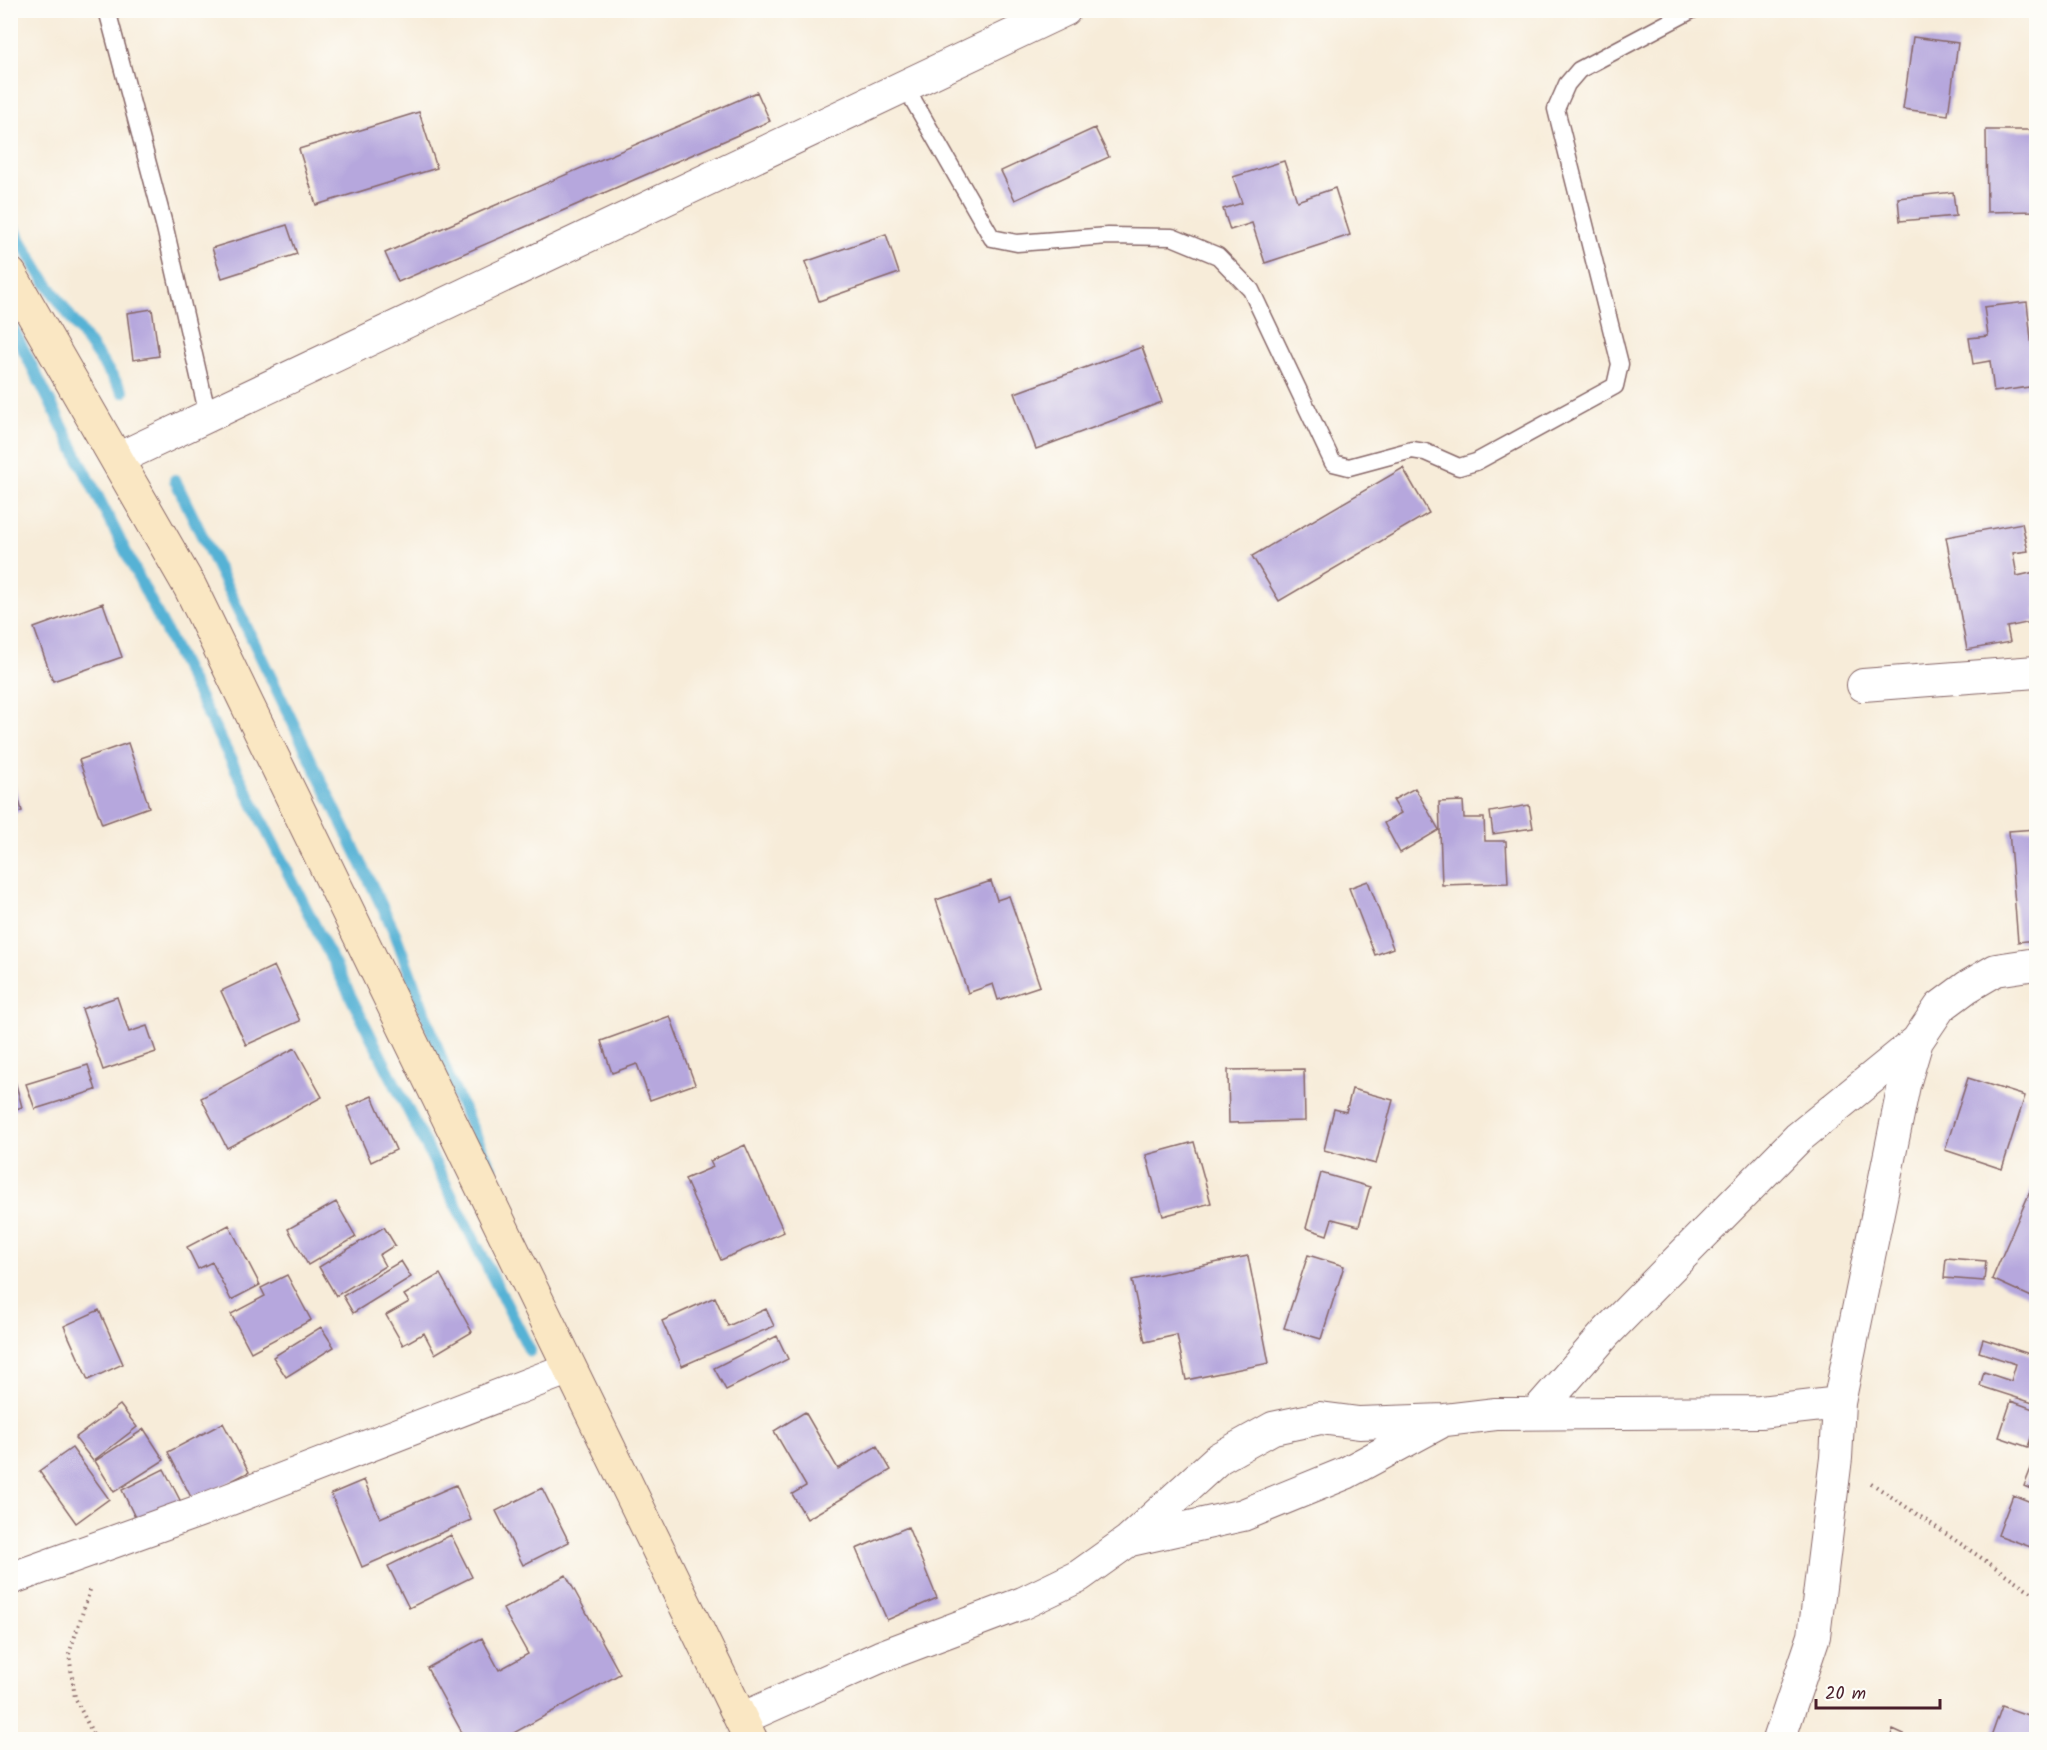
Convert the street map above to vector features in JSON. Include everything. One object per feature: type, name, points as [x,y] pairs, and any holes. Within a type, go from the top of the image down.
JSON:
[{"type":"main road","points":[[10,274],[190,587],[746,1729]]},
{"type":"street","points":[[117,459],[1065,10]]},
{"type":"street","points":[[1863,685],[2037,672]]},
{"type":"street","points":[[1536,1413],[1606,1333],[1798,1138],[1917,1041],[1940,1007],[1967,987],[1996,970],[2037,964]]},
{"type":"street","points":[[1779,1740],[1814,1636],[1836,1458],[1839,1403],[1904,1084],[1917,1041]]},
{"type":"street","points":[[10,1580],[570,1368]]},
{"type":"street","points":[[746,1729],[880,1657],[1023,1603],[1079,1576],[1128,1541],[1219,1458],[1273,1428],[1320,1418],[1359,1423],[1445,1420],[1536,1413],[1760,1412],[1839,1403]]},
{"type":"street","points":[[1128,1541],[1243,1515],[1346,1473],[1445,1420]]},
{"type":"lane","points":[[107,10],[165,228],[208,416]]},
{"type":"lane","points":[[905,86],[992,238],[1017,243],[1108,236],[1172,237],[1218,256],[1251,290],[1334,463],[1350,467],[1412,450],[1425,452],[1459,467],[1476,462],[1615,386],[1620,364],[1556,109],[1568,84],[1579,70],[1692,10]]},
{"type":"path","points":[[1836,1458],[2037,1595]]},
{"type":"path","points":[[96,1740],[75,1698],[69,1654],[83,1608],[110,1543]]},
{"type":"building","points":[[1913,37],[1958,43],[1948,115],[1903,109]]},
{"type":"building","points":[[757,92],[770,121],[398,282],[385,253]]},
{"type":"building","points":[[419,112],[437,168],[316,205],[299,149]]},
{"type":"building","points":[[1095,128],[1109,157],[1015,200],[1001,171]]},
{"type":"building","points":[[1986,130],[2036,130],[2036,211],[1987,212]]},
{"type":"building","points":[[1284,161],[1297,201],[1335,188],[1350,235],[1265,263],[1252,223],[1230,230],[1223,209],[1242,203],[1233,177]]},
{"type":"building","points":[[1953,192],[1956,216],[1900,221],[1898,198]]},
{"type":"building","points":[[287,225],[297,254],[222,278],[212,248]]},
{"type":"building","points":[[886,234],[899,273],[819,301],[805,262]]},
{"type":"building","points":[[2027,302],[2036,386],[1994,392],[1990,361],[1973,364],[1969,338],[1988,336],[1984,307]]},
{"type":"building","points":[[152,309],[159,356],[133,360],[127,313]]},
{"type":"building","points":[[1142,347],[1162,402],[1036,449],[1015,393]]},
{"type":"building","points":[[1403,468],[1429,513],[1279,601],[1252,556]]},
{"type":"building","points":[[2022,523],[2028,551],[2013,553],[2017,576],[2035,572],[2036,621],[2007,627],[2010,642],[1967,650],[1946,537]]},
{"type":"building","points":[[103,603],[122,657],[53,681],[34,628]]},
{"type":"building","points":[[128,743],[149,807],[102,824],[79,760]]},
{"type":"building","points":[[10,769],[22,811],[10,814]]},
{"type":"building","points":[[1415,788],[1439,830],[1400,853],[1384,823],[1401,813],[1393,800]]},
{"type":"building","points":[[1463,801],[1464,818],[1484,818],[1485,841],[1506,841],[1508,883],[1442,885],[1439,802]]},
{"type":"building","points":[[1529,805],[1533,828],[1493,834],[1490,812]]},
{"type":"building","points":[[2036,829],[2036,940],[2018,942],[2009,831]]},
{"type":"building","points":[[991,881],[997,900],[1009,896],[1040,986],[998,1000],[993,984],[968,993],[936,900]]},
{"type":"building","points":[[1368,881],[1393,948],[1375,955],[1349,888]]},
{"type":"building","points":[[274,966],[300,1021],[246,1045],[221,991]]},
{"type":"building","points":[[117,997],[129,1032],[147,1026],[156,1052],[103,1070],[82,1009]]},
{"type":"building","points":[[670,1016],[695,1084],[650,1100],[637,1064],[612,1073],[601,1041]]},
{"type":"building","points":[[295,1048],[322,1097],[227,1148],[201,1098]]},
{"type":"building","points":[[88,1065],[96,1090],[35,1109],[26,1084]]},
{"type":"building","points":[[10,1067],[22,1107],[10,1111]]},
{"type":"building","points":[[1304,1069],[1305,1121],[1229,1123],[1228,1070]]},
{"type":"building","points":[[1968,1078],[2025,1096],[2002,1169],[1945,1150]]},
{"type":"building","points":[[1352,1089],[1393,1100],[1376,1164],[1324,1150],[1334,1109],[1346,1112]]},
{"type":"building","points":[[372,1096],[396,1150],[371,1162],[347,1107]]},
{"type":"building","points":[[1194,1142],[1211,1203],[1163,1216],[1146,1155]]},
{"type":"building","points":[[745,1145],[784,1232],[721,1260],[685,1179],[713,1167],[710,1161]]},
{"type":"building","points":[[1321,1173],[1370,1187],[1359,1226],[1332,1219],[1327,1235],[1306,1228]]},
{"type":"building","points":[[2032,1187],[2036,1188],[2036,1299],[1992,1279]]},
{"type":"building","points":[[336,1202],[356,1237],[308,1265],[288,1229]]},
{"type":"building","points":[[229,1225],[260,1285],[231,1300],[212,1262],[198,1269],[187,1247]]},
{"type":"building","points":[[384,1227],[395,1245],[379,1255],[385,1266],[336,1296],[319,1267]]},
{"type":"building","points":[[1308,1255],[1344,1266],[1321,1339],[1284,1328]]},
{"type":"building","points":[[1248,1256],[1269,1363],[1186,1380],[1177,1335],[1145,1342],[1132,1280]]},
{"type":"building","points":[[1946,1258],[1986,1261],[1984,1281],[1944,1278]]},
{"type":"building","points":[[401,1261],[411,1277],[353,1313],[343,1296]]},
{"type":"building","points":[[440,1274],[472,1332],[435,1354],[424,1333],[403,1345],[386,1315],[409,1302],[404,1295]]},
{"type":"building","points":[[287,1275],[311,1320],[251,1352],[231,1314],[265,1296],[261,1288]]},
{"type":"building","points":[[715,1297],[728,1326],[766,1309],[774,1326],[682,1366],[662,1321]]},
{"type":"building","points":[[99,1310],[123,1364],[88,1380],[64,1326]]},
{"type":"building","points":[[321,1327],[334,1347],[286,1377],[273,1357]]},
{"type":"building","points":[[777,1336],[788,1359],[726,1390],[714,1368]]},
{"type":"building","points":[[1983,1339],[2036,1356],[2036,1404],[1980,1386],[1984,1372],[2011,1381],[2016,1364],[1979,1352]]},
{"type":"building","points":[[2011,1401],[2036,1410],[2036,1422],[2028,1447],[1999,1437]]},
{"type":"building","points":[[120,1405],[137,1427],[93,1461],[75,1438]]},
{"type":"building","points":[[805,1412],[838,1469],[877,1446],[891,1470],[807,1519],[792,1494],[806,1486],[774,1431]]},
{"type":"building","points":[[223,1423],[249,1472],[193,1501],[168,1452]]},
{"type":"building","points":[[144,1429],[164,1460],[114,1492],[95,1461]]},
{"type":"building","points":[[72,1448],[109,1499],[76,1523],[39,1471]]},
{"type":"building","points":[[2036,1456],[2036,1491],[2024,1486]]},
{"type":"building","points":[[164,1469],[184,1508],[141,1530],[122,1490]]},
{"type":"building","points":[[364,1480],[380,1518],[456,1485],[471,1520],[362,1567],[331,1494]]},
{"type":"building","points":[[542,1488],[569,1542],[523,1565],[496,1511]]},
{"type":"building","points":[[2013,1495],[2036,1504],[2033,1525],[2036,1526],[2036,1549],[1998,1535]]},
{"type":"building","points":[[908,1527],[937,1598],[887,1620],[856,1549]]},
{"type":"building","points":[[451,1535],[472,1577],[409,1608],[388,1566]]},
{"type":"building","points":[[566,1575],[620,1674],[501,1740],[466,1740],[427,1668],[482,1638],[499,1670],[528,1654],[503,1609]]},
{"type":"building","points":[[2002,1706],[2036,1718],[2036,1740],[1990,1740]]},
{"type":"building","points":[[1893,1730],[1915,1740],[1889,1740]]},
{"type":"waterway","points":[[10,222],[41,275],[123,392]]},
{"type":"waterway","points":[[10,323],[530,1351]]},
{"type":"waterway","points":[[175,480],[395,933],[449,1079],[491,1168]]}]
